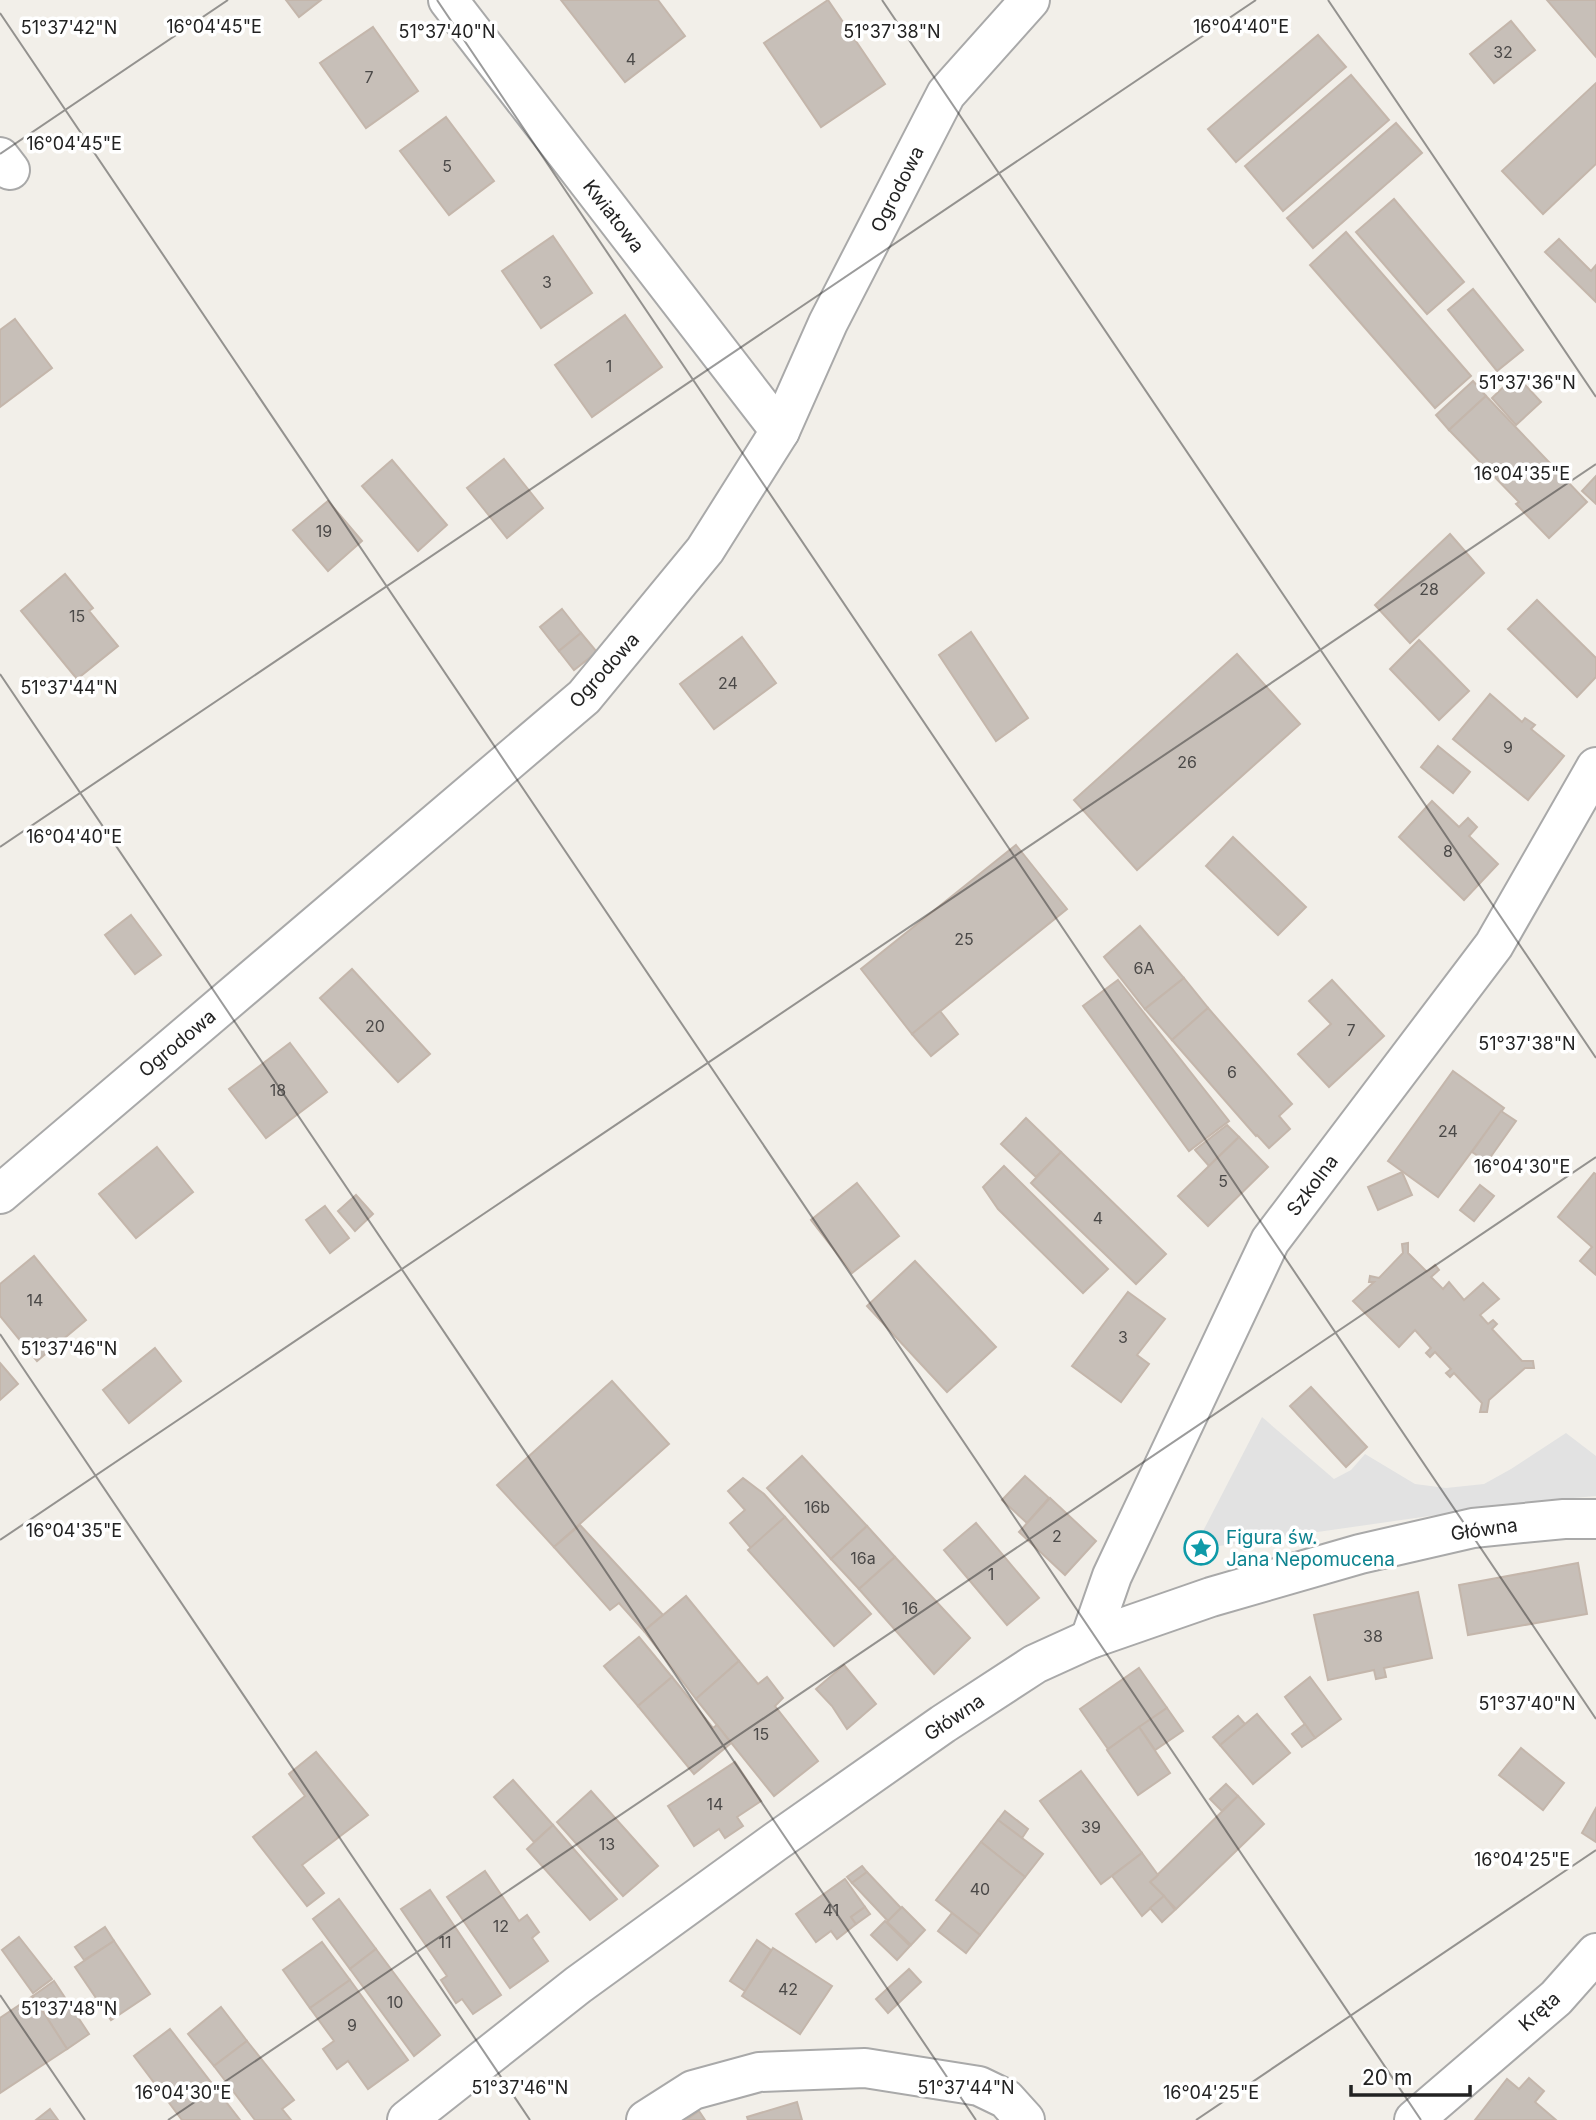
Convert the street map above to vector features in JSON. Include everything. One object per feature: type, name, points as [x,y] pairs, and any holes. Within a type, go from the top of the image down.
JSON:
[{"type":"street","name":"Kwiatowa","points":[[448,0],[780,431]]},
{"type":"street","name":"Ogrodowa","points":[[0,1194],[584,696],[705,550],[780,431],[828,323],[946,94],[1030,0]]},
{"type":"street","name":"Szkolna","points":[[1090,1639],[1112,1576],[1270,1241],[1494,946],[1596,767]]},
{"type":"street","name":"Główna","points":[[421,2116],[578,1985],[943,1724],[1035,1664],[1090,1639],[1210,1597],[1360,1554],[1486,1526],[1596,1519]]},
{"type":"street","name":"Kręta","points":[[1414,2120],[1556,1998],[1596,1953]]},
{"type":"street","points":[[646,2120],[693,2090],[759,2073],[865,2068],[979,2086],[1006,2099],[1025,2120]]},
{"type":"shaded area","points":[[1262,1417],[1334,1479],[1351,1470],[1365,1454],[1415,1484],[1446,1488],[1484,1484],[1566,1433],[1596,1456],[1596,1496],[1528,1502],[1212,1547],[1201,1535]]},
{"type":"building","points":[[286,0],[321,0],[299,17]]},
{"type":"building","points":[[561,0],[658,0],[685,36],[625,82]]},
{"type":"building","points":[[828,0],[885,84],[821,127],[764,43]]},
{"type":"building","points":[[1547,0],[1596,0],[1596,57]]},
{"type":"building","points":[[1511,21],[1535,50],[1494,83],[1470,54]]},
{"type":"building","points":[[373,27],[418,91],[366,128],[320,63]]},
{"type":"building","points":[[1318,35],[1346,67],[1236,162],[1208,129]]},
{"type":"building","points":[[1351,75],[1389,120],[1283,211],[1245,166]]},
{"type":"building","points":[[1596,83],[1596,164],[1543,214],[1502,171]]},
{"type":"building","points":[[446,117],[494,181],[449,215],[400,151]]},
{"type":"building","points":[[1396,123],[1422,153],[1313,248],[1287,218]]},
{"type":"building","points":[[1394,199],[1464,282],[1427,314],[1356,232]]},
{"type":"building","points":[[1346,232],[1471,376],[1435,408],[1310,265]]},
{"type":"building","points":[[553,236],[592,293],[541,328],[502,271]]},
{"type":"building","points":[[1559,239],[1591,271],[1596,265],[1596,302],[1545,252]]},
{"type":"building","points":[[1473,289],[1523,350],[1497,371],[1448,310]]},
{"type":"building","points":[[625,315],[662,367],[592,417],[555,365]]},
{"type":"building","points":[[15,319],[52,368],[0,407],[0,330]]},
{"type":"building","points":[[1516,375],[1541,402],[1516,425],[1492,398]]},
{"type":"building","points":[[1473,381],[1486,396],[1449,430],[1436,415]]},
{"type":"building","points":[[1486,396],[1587,502],[1549,538],[1516,504],[1519,502],[1449,430]]},
{"type":"building","points":[[504,459],[543,508],[507,538],[467,488]]},
{"type":"building","points":[[392,460],[447,525],[418,551],[362,486]]},
{"type":"building","points":[[1596,476],[1596,504],[1582,491]]},
{"type":"building","points":[[328,501],[362,541],[328,571],[293,530]]},
{"type":"building","points":[[1450,534],[1484,573],[1410,643],[1375,605]]},
{"type":"building","points":[[65,574],[93,608],[89,611],[118,646],[77,679],[21,611]]},
{"type":"building","points":[[1537,600],[1596,658],[1596,677],[1577,697],[1508,629]]},
{"type":"building","points":[[562,609],[581,633],[559,651],[540,627]]},
{"type":"building","points":[[971,632],[1028,718],[996,741],[939,655]]},
{"type":"building","points":[[581,633],[597,652],[574,670],[559,651]]},
{"type":"building","points":[[742,637],[776,683],[714,729],[680,684]]},
{"type":"building","points":[[1419,640],[1469,691],[1439,720],[1390,669]]},
{"type":"building","points":[[1237,654],[1300,724],[1137,870],[1074,800]]},
{"type":"building","points":[[1490,694],[1522,722],[1525,718],[1535,725],[1531,729],[1564,756],[1528,800],[1453,739]]},
{"type":"building","points":[[1438,746],[1470,772],[1453,793],[1421,767]]},
{"type":"building","points":[[1432,801],[1459,827],[1468,818],[1477,827],[1469,836],[1498,864],[1464,900],[1399,837]]},
{"type":"building","points":[[1233,837],[1306,907],[1278,935],[1206,866]]},
{"type":"building","points":[[1016,845],[1067,909],[912,1034],[861,969]]},
{"type":"building","points":[[131,915],[161,955],[135,974],[105,935]]},
{"type":"building","points":[[1140,926],[1184,978],[1145,1009],[1104,957]]},
{"type":"building","points":[[352,969],[430,1054],[398,1082],[320,998]]},
{"type":"building","points":[[1184,978],[1208,1008],[1172,1040],[1145,1009]]},
{"type":"building","points":[[1118,980],[1229,1121],[1189,1151],[1083,1006]]},
{"type":"building","points":[[1332,980],[1384,1036],[1329,1087],[1298,1054],[1331,1024],[1309,1001]]},
{"type":"building","points":[[1208,1008],[1292,1104],[1279,1116],[1290,1129],[1269,1148],[1172,1040]]},
{"type":"building","points":[[940,1011],[958,1034],[931,1056],[912,1034]]},
{"type":"building","points":[[290,1043],[327,1092],[266,1138],[229,1089]]},
{"type":"building","points":[[1453,1071],[1504,1108],[1438,1197],[1388,1161]]},
{"type":"building","points":[[1501,1111],[1516,1121],[1487,1162],[1472,1152]]},
{"type":"building","points":[[1026,1118],[1061,1152],[1036,1177],[1001,1144]]},
{"type":"building","points":[[1227,1125],[1239,1137],[1209,1166],[1195,1150]]},
{"type":"building","points":[[1239,1137],[1268,1167],[1208,1226],[1178,1196]]},
{"type":"building","points":[[157,1147],[193,1192],[136,1238],[99,1194]]},
{"type":"building","points":[[1061,1152],[1166,1254],[1136,1284],[1031,1183]]},
{"type":"building","points":[[1004,1166],[1108,1269],[1083,1293],[998,1209],[983,1187]]},
{"type":"building","points":[[1402,1172],[1412,1195],[1378,1210],[1368,1187]]},
{"type":"building","points":[[1594,1173],[1596,1275],[1580,1261],[1592,1247],[1558,1217]]},
{"type":"building","points":[[857,1183],[899,1236],[852,1273],[811,1220]]},
{"type":"building","points":[[1480,1185],[1494,1196],[1474,1221],[1460,1210]]},
{"type":"building","points":[[356,1195],[373,1214],[355,1231],[338,1211]]},
{"type":"building","points":[[325,1206],[349,1238],[330,1253],[306,1220]]},
{"type":"building","points":[[1408,1243],[1408,1253],[1427,1272],[1435,1265],[1439,1270],[1431,1277],[1443,1289],[1449,1282],[1464,1300],[1483,1283],[1499,1299],[1480,1315],[1488,1324],[1493,1320],[1497,1324],[1492,1329],[1522,1361],[1533,1361],[1534,1368],[1525,1368],[1489,1400],[1487,1412],[1480,1412],[1482,1403],[1454,1373],[1450,1377],[1446,1373],[1451,1369],[1435,1352],[1430,1357],[1426,1353],[1431,1348],[1415,1330],[1399,1347],[1353,1301],[1374,1282],[1369,1282],[1370,1276],[1379,1278],[1403,1253],[1402,1244]]},
{"type":"building","points":[[34,1256],[86,1320],[37,1361],[0,1316],[0,1284]]},
{"type":"building","points":[[915,1261],[996,1347],[947,1392],[867,1306]]},
{"type":"building","points":[[1128,1292],[1165,1319],[1137,1355],[1149,1364],[1121,1402],[1072,1366]]},
{"type":"building","points":[[155,1348],[181,1381],[129,1423],[103,1390]]},
{"type":"building","points":[[0,1363],[18,1384],[0,1400]]},
{"type":"building","points":[[612,1381],[669,1444],[554,1547],[497,1485]]},
{"type":"building","points":[[1311,1387],[1367,1447],[1346,1467],[1290,1406]]},
{"type":"building","points":[[802,1456],[867,1526],[831,1559],[767,1488]]},
{"type":"building","points":[[1025,1476],[1049,1498],[1027,1523],[1002,1500]]},
{"type":"building","points":[[743,1478],[764,1494],[785,1517],[751,1548],[730,1523],[745,1510],[728,1491]]},
{"type":"building","points":[[1050,1498],[1096,1541],[1065,1575],[1019,1532]]},
{"type":"building","points":[[785,1517],[871,1614],[834,1646],[748,1550]]},
{"type":"building","points":[[976,1523],[1039,1598],[1007,1625],[944,1550]]},
{"type":"building","points":[[580,1525],[663,1615],[644,1631],[619,1603],[610,1610],[554,1547]]},
{"type":"building","points":[[867,1526],[895,1557],[859,1589],[831,1559]]},
{"type":"building","points":[[895,1557],[970,1638],[934,1674],[859,1589]]},
{"type":"building","points":[[1578,1563],[1587,1614],[1468,1635],[1459,1585]]},
{"type":"building","points":[[1418,1592],[1432,1658],[1384,1668],[1386,1677],[1376,1679],[1374,1670],[1328,1680],[1314,1615]]},
{"type":"building","points":[[686,1596],[739,1661],[696,1699],[644,1631]]},
{"type":"building","points":[[639,1637],[672,1677],[638,1706],[604,1666]]},
{"type":"building","points":[[739,1661],[758,1684],[767,1677],[783,1698],[775,1706],[818,1761],[774,1796],[696,1699]]},
{"type":"building","points":[[844,1665],[876,1704],[847,1729],[832,1706],[816,1689]]},
{"type":"building","points":[[1139,1668],[1167,1708],[1108,1749],[1080,1709]]},
{"type":"building","points":[[672,1677],[713,1728],[717,1725],[731,1743],[694,1774],[638,1706]]},
{"type":"building","points":[[1310,1677],[1341,1719],[1315,1738],[1285,1697]]},
{"type":"building","points":[[1167,1708],[1183,1731],[1155,1750],[1139,1727]]},
{"type":"building","points":[[1257,1714],[1290,1753],[1253,1784],[1220,1745]]},
{"type":"building","points":[[1238,1716],[1245,1724],[1220,1745],[1213,1737]]},
{"type":"building","points":[[1305,1724],[1315,1738],[1302,1747],[1292,1734]]},
{"type":"building","points":[[1139,1727],[1170,1773],[1138,1795],[1107,1750]]},
{"type":"building","points":[[1521,1748],[1564,1783],[1543,1810],[1499,1775]]},
{"type":"building","points":[[316,1752],[368,1815],[302,1865],[324,1893],[307,1906],[253,1837],[305,1796],[289,1774]]},
{"type":"building","points":[[735,1762],[761,1801],[737,1817],[743,1826],[725,1838],[719,1829],[694,1846],[668,1806]]},
{"type":"building","points":[[1081,1771],[1142,1853],[1101,1884],[1040,1801]]},
{"type":"building","points":[[513,1780],[553,1825],[534,1842],[494,1797]]},
{"type":"building","points":[[1226,1784],[1238,1796],[1222,1811],[1210,1799]]},
{"type":"building","points":[[591,1791],[658,1866],[623,1896],[557,1822]]},
{"type":"building","points":[[1238,1796],[1264,1824],[1176,1909],[1150,1882]]},
{"type":"building","points":[[1596,1808],[1596,1842],[1582,1833]]},
{"type":"building","points":[[1005,1811],[1028,1829],[1022,1838],[998,1820]]},
{"type":"building","points":[[998,1820],[1043,1854],[1025,1877],[981,1842]]},
{"type":"building","points":[[553,1825],[617,1899],[590,1920],[527,1849]]},
{"type":"building","points":[[981,1842],[1025,1877],[980,1935],[936,1900]]},
{"type":"building","points":[[1142,1853],[1158,1875],[1150,1882],[1164,1896],[1142,1916],[1112,1876]]},
{"type":"building","points":[[862,1866],[867,1872],[852,1883],[847,1877]]},
{"type":"building","points":[[485,1871],[519,1921],[527,1915],[539,1932],[532,1938],[548,1961],[510,1988],[447,1897]]},
{"type":"building","points":[[867,1872],[901,1908],[888,1921],[852,1883]]},
{"type":"building","points":[[845,1879],[865,1907],[851,1917],[856,1924],[837,1939],[831,1931],[816,1942],[796,1914]]},
{"type":"building","points":[[430,1890],[501,1995],[473,2014],[462,1999],[456,2003],[441,1980],[447,1976],[401,1909]]},
{"type":"building","points":[[1164,1896],[1175,1910],[1162,1922],[1150,1908]]},
{"type":"building","points":[[339,1899],[376,1949],[350,1969],[313,1919]]},
{"type":"building","points":[[865,1907],[870,1914],[856,1924],[851,1917]]},
{"type":"building","points":[[902,1907],[925,1930],[911,1945],[887,1922]]},
{"type":"building","points":[[952,1913],[980,1935],[966,1953],[938,1931]]},
{"type":"building","points":[[885,1921],[910,1946],[897,1960],[871,1935]]},
{"type":"building","points":[[105,1927],[114,1941],[84,1960],[75,1947]]},
{"type":"building","points":[[19,1937],[52,1979],[33,1993],[2,1950]]},
{"type":"building","points":[[757,1940],[771,1950],[745,1991],[730,1981]]},
{"type":"building","points":[[114,1941],[150,1994],[111,2020],[75,1967]]},
{"type":"building","points":[[322,1942],[350,1980],[310,2008],[283,1970]]},
{"type":"building","points":[[773,1948],[832,1986],[800,2034],[742,1996]]},
{"type":"building","points":[[376,1949],[440,2035],[414,2056],[350,1969]]},
{"type":"building","points":[[909,1969],[921,1982],[888,2013],[876,1999]]},
{"type":"building","points":[[350,1980],[408,2060],[368,2089],[348,2061],[337,2069],[323,2049],[334,2041],[310,2008]]},
{"type":"building","points":[[54,1981],[89,2034],[67,2049],[33,1996]]},
{"type":"building","points":[[33,1996],[67,2049],[0,2093],[0,2018]]},
{"type":"building","points":[[221,2007],[247,2041],[214,2066],[188,2034]]},
{"type":"building","points":[[170,2029],[240,2120],[182,2120],[134,2056]]},
{"type":"building","points":[[247,2041],[294,2100],[282,2109],[291,2120],[255,2120],[214,2066]]},
{"type":"building","points":[[1529,2078],[1544,2091],[1535,2102],[1556,2120],[1475,2120],[1507,2079],[1519,2089]]},
{"type":"building","points":[[797,2102],[802,2120],[748,2120],[747,2117]]},
{"type":"building","points":[[50,2109],[58,2120],[36,2120]]},
{"type":"building","points":[[699,2111],[705,2120],[686,2120]]},
{"type":"place","name":"Figura św. Jana Nepomucena","points":[[1201,1548]]}]
